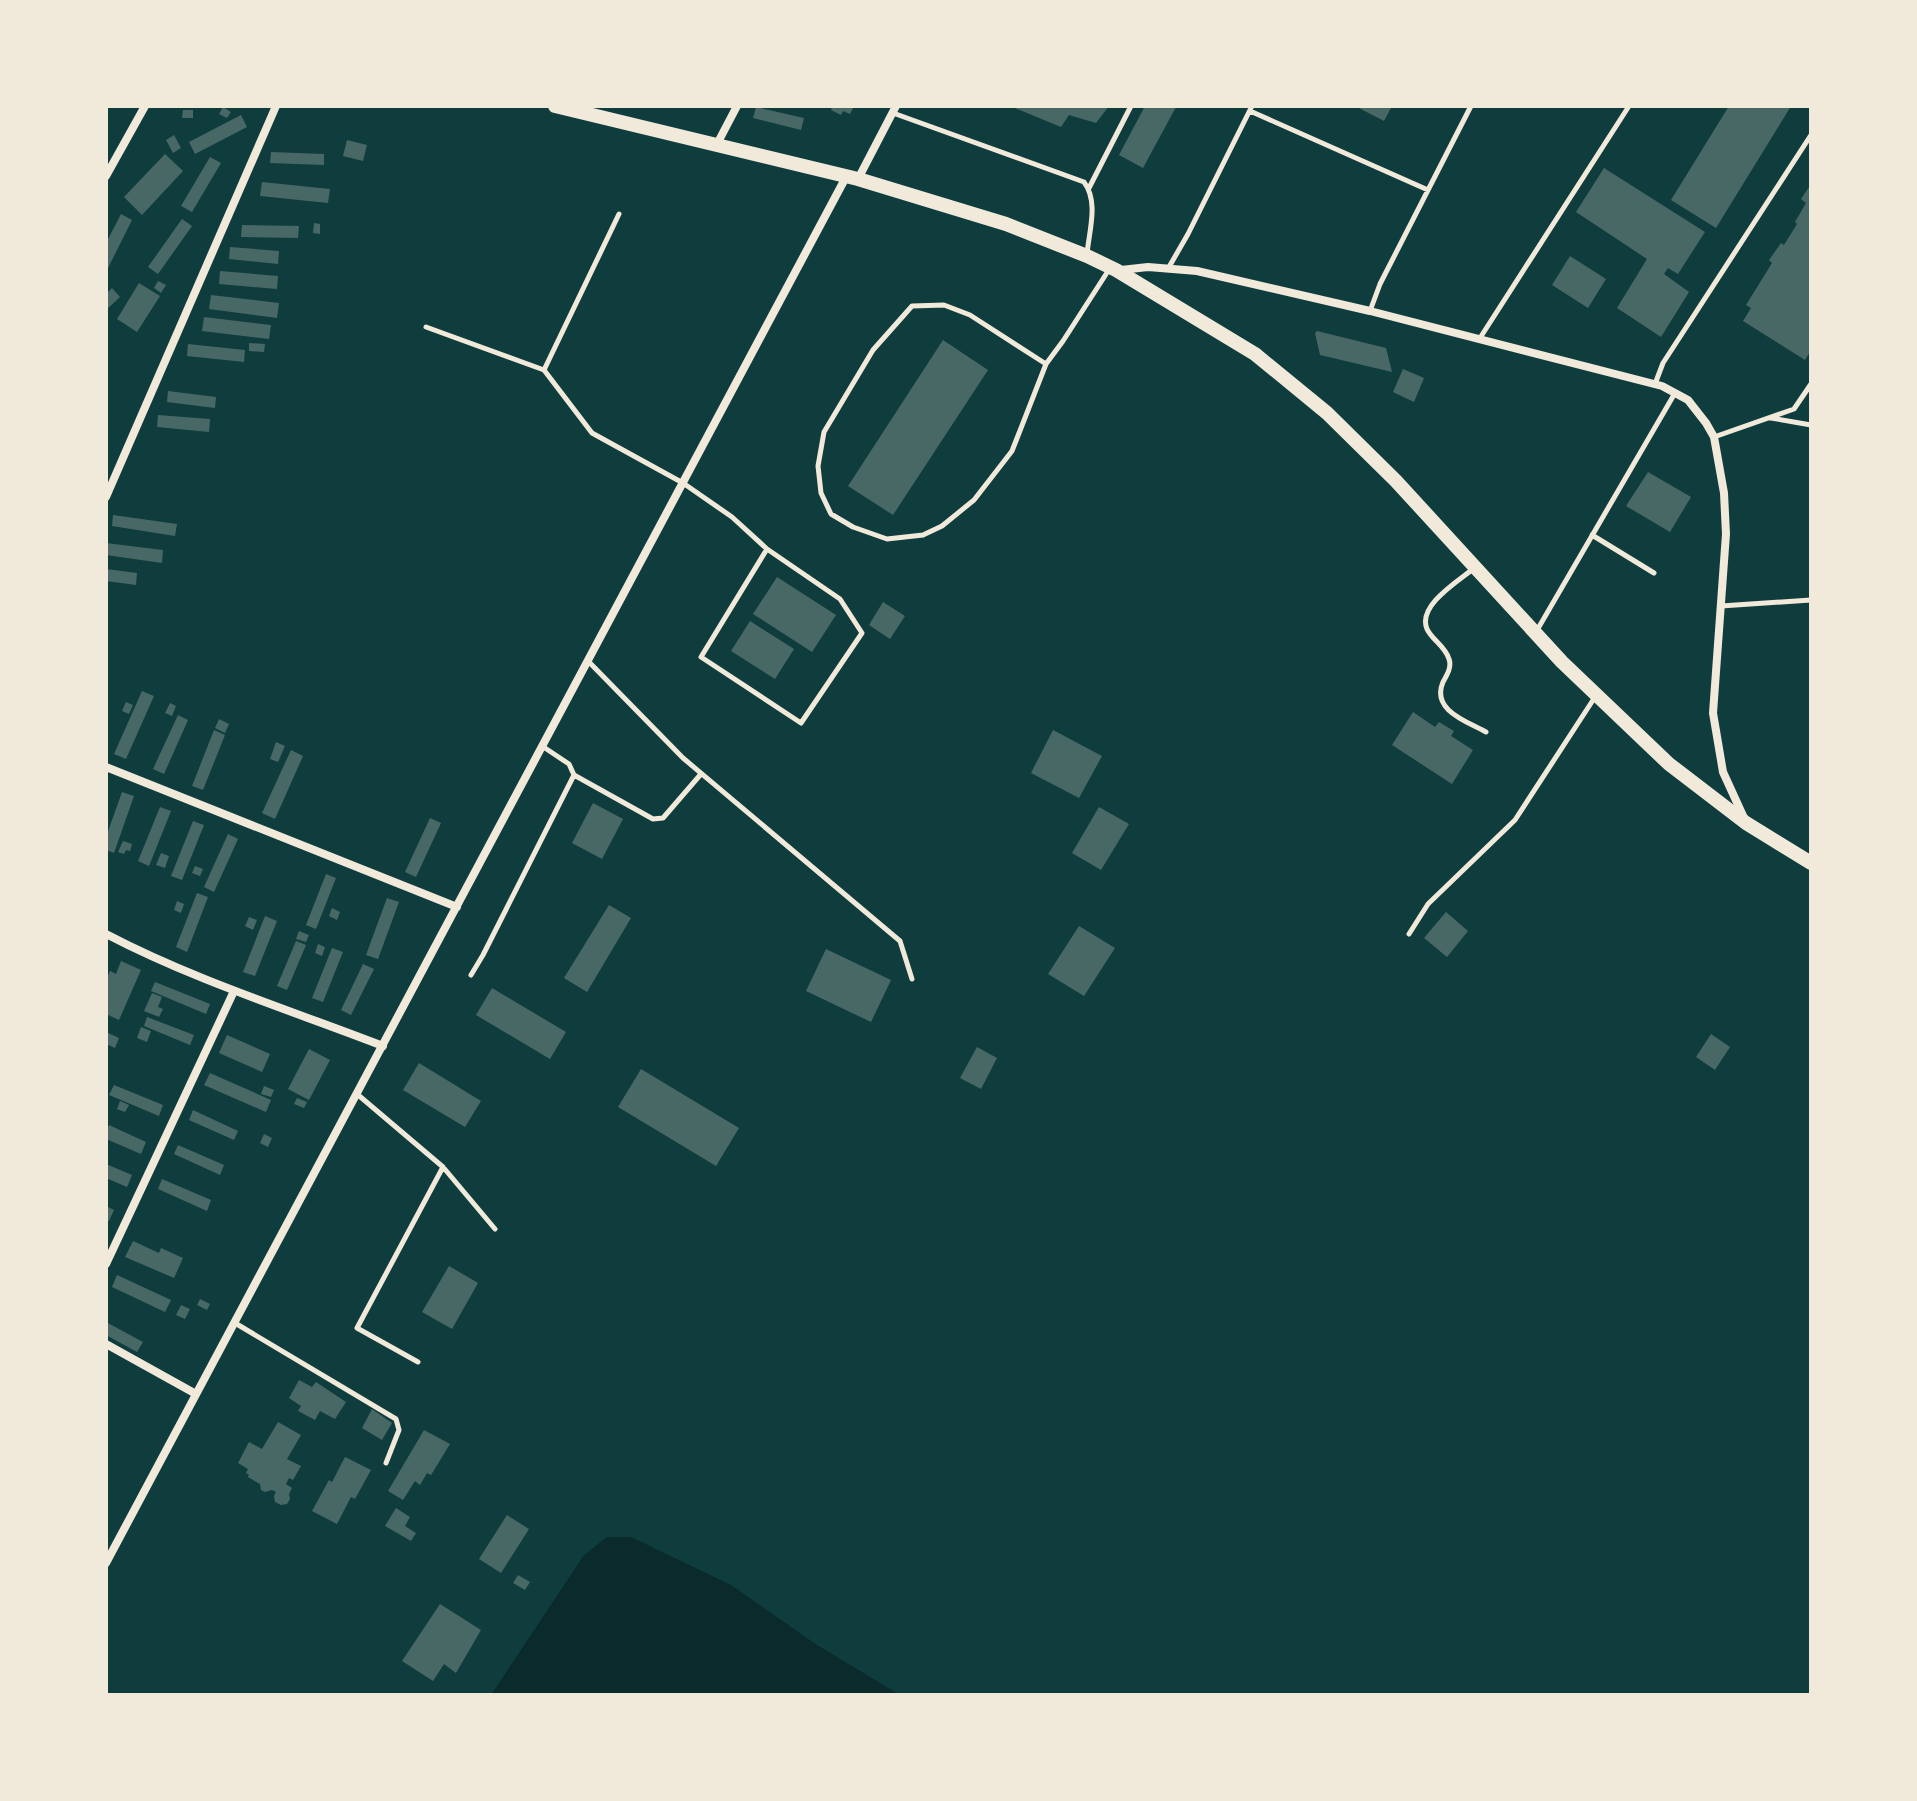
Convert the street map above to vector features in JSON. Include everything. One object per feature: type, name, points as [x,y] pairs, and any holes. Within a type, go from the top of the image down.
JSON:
[{"type":"main road","points":[[555,106],[852,178],[1006,224],[1113,269],[1255,354],[1327,413],[1396,481],[1535,633],[1596,696],[1669,764],[1746,823],[1811,863]]},
{"type":"street","points":[[106,176],[145,106]]},
{"type":"street","points":[[106,497],[276,106]]},
{"type":"street","points":[[716,146],[737,106]]},
{"type":"street","points":[[106,1563],[683,483],[852,178],[894,110]]},
{"type":"street","points":[[1113,269],[1169,267],[1197,271],[1370,311],[1655,384],[1688,400],[1714,437],[1724,493],[1726,534],[1713,713],[1723,772],[1746,823]]},
{"type":"street","points":[[106,767],[457,907]]},
{"type":"street","points":[[106,934],[234,991],[383,1046]]},
{"type":"street","points":[[106,1264],[234,991]]},
{"type":"street","points":[[106,1344],[196,1394]]},
{"type":"lane","points":[[1089,188],[1131,106]]},
{"type":"lane","points":[[1370,311],[1380,284],[1471,106]]},
{"type":"lane","points":[[1479,339],[1629,106]]},
{"type":"lane","points":[[1169,267],[1251,108],[1428,190]]},
{"type":"lane","points":[[894,110],[1084,182],[1093,201],[1087,256]]},
{"type":"lane","points":[[1655,384],[1663,363],[1811,135]]},
{"type":"lane","points":[[544,370],[619,214]]},
{"type":"lane","points":[[1046,364],[970,315],[944,305],[912,306],[873,350],[824,432],[818,466],[821,493],[831,514],[853,527],[887,539],[923,535],[942,526],[974,500],[1012,451],[1046,364],[1113,269]]},
{"type":"lane","points":[[426,327],[544,370],[592,433],[683,483],[732,517],[767,549],[840,599],[862,633],[801,723],[701,657],[767,549]]},
{"type":"lane","points":[[1714,437],[1794,409],[1811,384]]},
{"type":"lane","points":[[1535,633],[1675,393]]},
{"type":"lane","points":[[1770,418],[1811,425]]},
{"type":"lane","points":[[1592,535],[1654,573]]},
{"type":"lane","points":[[1475,567],[1433,602],[1425,617],[1427,630],[1445,649],[1451,662],[1441,686],[1441,701],[1446,709],[1486,732]]},
{"type":"lane","points":[[1720,606],[1811,600]]},
{"type":"lane","points":[[588,661],[683,758],[900,941],[912,979]]},
{"type":"lane","points":[[1409,934],[1428,904],[1515,820],[1596,696]]},
{"type":"lane","points":[[542,746],[569,764],[574,775],[653,819],[663,818],[701,774]]},
{"type":"lane","points":[[471,975],[574,775]]},
{"type":"lane","points":[[357,1094],[443,1167],[495,1229]]},
{"type":"lane","points":[[418,1362],[357,1328],[443,1167]]},
{"type":"lane","points":[[235,1323],[396,1419],[399,1430],[386,1463]]},
{"type":"water","points":[[607,1537],[631,1537],[731,1585],[817,1645],[900,1695],[491,1695],[584,1555]]},
{"type":"building","points":[[833,106],[854,106],[850,114],[843,111],[841,115],[831,110]]},
{"type":"building","points":[[1010,106],[1109,106],[1096,123],[1069,115],[1061,127]]},
{"type":"building","points":[[1145,106],[1176,107],[1143,168],[1119,155]]},
{"type":"building","points":[[1355,106],[1392,106],[1384,121]]},
{"type":"building","points":[[1729,106],[1791,106],[1716,228],[1671,200]]},
{"type":"building","points":[[223,107],[231,112],[227,118],[219,114]]},
{"type":"building","points":[[756,107],[804,118],[801,130],[753,118]]},
{"type":"building","points":[[183,110],[193,110],[193,118],[182,118]]},
{"type":"building","points":[[241,115],[247,127],[195,154],[189,142]]},
{"type":"building","points":[[174,135],[181,148],[173,153],[166,140]]},
{"type":"building","points":[[347,140],[367,145],[363,161],[343,156]]},
{"type":"building","points":[[271,152],[324,154],[324,165],[270,163]]},
{"type":"building","points":[[165,154],[183,171],[142,215],[124,197]]},
{"type":"building","points":[[210,157],[221,163],[192,212],[181,206]]},
{"type":"building","points":[[1604,168],[1705,232],[1678,274],[1668,268],[1664,274],[1689,292],[1661,337],[1617,308],[1647,259],[1576,212]]},
{"type":"building","points":[[262,182],[330,189],[328,203],[260,196]]},
{"type":"building","points":[[1811,184],[1811,350],[1805,360],[1743,321],[1751,308],[1746,305],[1772,263],[1769,260],[1781,243],[1784,245],[1797,224],[1795,222],[1806,203],[1801,199]]},
{"type":"building","points":[[121,214],[132,220],[106,272],[106,243]]},
{"type":"building","points":[[182,219],[192,226],[158,274],[148,267]]},
{"type":"building","points":[[314,223],[320,224],[320,234],[313,233]]},
{"type":"building","points":[[242,225],[299,226],[298,238],[241,237]]},
{"type":"building","points":[[230,247],[279,251],[278,264],[229,259]]},
{"type":"building","points":[[1570,256],[1606,279],[1588,308],[1552,285]]},
{"type":"building","points":[[220,271],[278,276],[277,289],[219,284]]},
{"type":"building","points":[[158,281],[166,285],[161,293],[154,288]]},
{"type":"building","points":[[139,283],[160,296],[137,332],[117,319]]},
{"type":"building","points":[[112,288],[120,297],[106,310],[106,294]]},
{"type":"building","points":[[211,295],[279,303],[277,318],[209,309]]},
{"type":"building","points":[[204,317],[271,325],[269,339],[202,331]]},
{"type":"building","points":[[1317,331],[1386,348],[1392,372],[1320,355]]},
{"type":"building","points":[[943,340],[988,370],[893,515],[848,486]]},
{"type":"building","points":[[249,343],[265,344],[264,352],[249,351]]},
{"type":"building","points":[[188,344],[245,350],[244,362],[187,356]]},
{"type":"building","points":[[1403,369],[1424,378],[1414,402],[1393,392]]},
{"type":"building","points":[[168,391],[216,397],[215,408],[167,402]]},
{"type":"building","points":[[158,415],[210,419],[209,432],[157,427]]},
{"type":"building","points":[[1648,472],[1691,497],[1670,532],[1626,506]]},
{"type":"building","points":[[113,515],[177,524],[175,536],[112,526]]},
{"type":"building","points":[[106,543],[163,550],[162,563],[106,555]]},
{"type":"building","points":[[106,569],[137,573],[136,585],[106,581]]},
{"type":"building","points":[[777,577],[836,615],[812,652],[753,614]]},
{"type":"building","points":[[883,602],[905,616],[890,639],[869,625]]},
{"type":"building","points":[[750,621],[794,649],[775,679],[731,651]]},
{"type":"building","points":[[142,691],[154,696],[126,759],[114,754]]},
{"type":"building","points":[[126,702],[133,705],[129,714],[122,711]]},
{"type":"building","points":[[170,703],[176,706],[172,716],[165,713]]},
{"type":"building","points":[[1413,712],[1435,727],[1439,722],[1454,731],[1451,736],[1473,750],[1452,784],[1392,745]]},
{"type":"building","points":[[178,715],[188,720],[164,774],[153,769]]},
{"type":"building","points":[[219,719],[229,724],[225,733],[215,728]]},
{"type":"building","points":[[214,730],[225,735],[203,790],[192,786]]},
{"type":"building","points":[[1053,730],[1102,756],[1079,798],[1031,773]]},
{"type":"building","points":[[276,742],[285,746],[278,762],[270,759]]},
{"type":"building","points":[[291,750],[303,756],[275,819],[262,813]]},
{"type":"building","points":[[122,792],[134,796],[114,853],[106,850],[106,837]]},
{"type":"building","points":[[593,803],[623,819],[602,859],[572,843]]},
{"type":"building","points":[[160,807],[171,811],[149,866],[138,861]]},
{"type":"building","points":[[1099,807],[1129,824],[1101,870],[1072,853]]},
{"type":"building","points":[[430,818],[441,823],[416,877],[405,872]]},
{"type":"building","points":[[193,821],[204,825],[182,880],[171,876]]},
{"type":"building","points":[[228,834],[238,839],[214,892],[204,887]]},
{"type":"building","points":[[123,841],[132,844],[130,851],[126,850],[124,854],[118,852]]},
{"type":"building","points":[[161,853],[169,856],[165,868],[156,865]]},
{"type":"building","points":[[195,866],[203,869],[200,876],[192,873]]},
{"type":"building","points":[[326,874],[336,878],[316,929],[306,925]]},
{"type":"building","points":[[197,893],[208,897],[187,952],[176,947]]},
{"type":"building","points":[[387,898],[399,902],[378,959],[366,955]]},
{"type":"building","points":[[177,901],[184,904],[181,913],[174,910]]},
{"type":"building","points":[[609,905],[631,918],[587,992],[564,978]]},
{"type":"building","points":[[332,908],[340,912],[337,920],[329,916]]},
{"type":"building","points":[[1446,912],[1468,931],[1447,957],[1424,938]]},
{"type":"building","points":[[265,916],[277,921],[255,976],[243,972]]},
{"type":"building","points":[[249,917],[257,920],[253,930],[245,926]]},
{"type":"building","points":[[1079,926],[1115,948],[1084,996],[1048,974]]},
{"type":"building","points":[[299,931],[309,935],[306,942],[296,939]]},
{"type":"building","points":[[296,941],[306,945],[287,990],[277,986]]},
{"type":"building","points":[[318,944],[325,947],[322,956],[315,953]]},
{"type":"building","points":[[332,948],[343,952],[323,1002],[312,998]]},
{"type":"building","points":[[826,949],[891,980],[871,1022],[806,991]]},
{"type":"building","points":[[121,961],[141,970],[119,1020],[106,1014],[106,980],[110,971],[116,974]]},
{"type":"building","points":[[363,964],[374,969],[351,1015],[341,1010]]},
{"type":"building","points":[[155,982],[210,1004],[206,1014],[151,991]]},
{"type":"building","points":[[492,988],[566,1032],[550,1059],[476,1015]]},
{"type":"building","points":[[152,993],[162,997],[158,1007],[163,1009],[159,1017],[144,1011]]},
{"type":"building","points":[[147,1017],[194,1035],[190,1045],[144,1026]]},
{"type":"building","points":[[141,1027],[151,1031],[147,1042],[137,1038]]},
{"type":"building","points":[[106,1032],[119,1038],[115,1048],[106,1044]]},
{"type":"building","points":[[1711,1034],[1730,1047],[1715,1070],[1696,1057]]},
{"type":"building","points":[[227,1035],[270,1054],[262,1072],[219,1053]]},
{"type":"building","points":[[977,1047],[997,1058],[981,1089],[960,1078]]},
{"type":"building","points":[[309,1049],[330,1060],[309,1100],[288,1089]]},
{"type":"building","points":[[419,1063],[481,1101],[465,1127],[403,1090]]},
{"type":"building","points":[[641,1069],[739,1128],[716,1166],[618,1107]]},
{"type":"building","points":[[210,1073],[271,1100],[266,1112],[204,1085]]},
{"type":"building","points":[[114,1085],[163,1105],[159,1116],[109,1095]]},
{"type":"building","points":[[264,1086],[274,1090],[271,1097],[261,1094]]},
{"type":"building","points":[[297,1098],[307,1102],[304,1108],[294,1104]]},
{"type":"building","points":[[120,1101],[129,1105],[125,1112],[117,1109]]},
{"type":"building","points":[[193,1110],[238,1131],[234,1140],[189,1120]]},
{"type":"building","points":[[109,1125],[146,1142],[141,1154],[106,1139]]},
{"type":"building","points":[[264,1134],[272,1138],[268,1147],[260,1143]]},
{"type":"building","points":[[178,1145],[224,1165],[220,1175],[174,1154]]},
{"type":"building","points":[[106,1164],[132,1175],[127,1187],[106,1178]]},
{"type":"building","points":[[162,1179],[211,1200],[207,1211],[158,1189]]},
{"type":"building","points":[[106,1206],[114,1210],[109,1221],[106,1220]]},
{"type":"building","points":[[133,1241],[159,1253],[161,1248],[183,1258],[174,1278],[125,1257]]},
{"type":"building","points":[[449,1266],[478,1283],[452,1329],[422,1312]]},
{"type":"building","points":[[117,1275],[171,1300],[165,1312],[112,1287]]},
{"type":"building","points":[[200,1299],[210,1304],[207,1310],[197,1305]]},
{"type":"building","points":[[181,1305],[190,1309],[185,1319],[176,1315]]},
{"type":"building","points":[[106,1322],[143,1342],[137,1352],[106,1335]]},
{"type":"building","points":[[299,1380],[312,1387],[316,1382],[346,1402],[335,1419],[320,1411],[315,1420],[298,1411],[301,1406],[289,1398]]},
{"type":"building","points":[[372,1409],[392,1423],[382,1440],[362,1428]]},
{"type":"building","points":[[278,1422],[301,1435],[287,1459],[301,1466],[293,1480],[289,1478],[286,1484],[292,1488],[290,1499],[287,1504],[281,1505],[275,1502],[276,1492],[261,1490],[260,1484],[248,1477],[248,1469],[238,1463],[249,1442],[262,1449]]},
{"type":"building","points":[[424,1430],[450,1444],[431,1475],[427,1473],[420,1485],[415,1481],[403,1500],[388,1491]]},
{"type":"building","points":[[345,1457],[371,1470],[355,1499],[351,1497],[337,1524],[312,1511]]},
{"type":"building","points":[[396,1508],[410,1517],[405,1526],[416,1533],[411,1541],[385,1526]]},
{"type":"building","points":[[507,1515],[529,1529],[501,1573],[479,1559]]},
{"type":"building","points":[[518,1575],[530,1582],[525,1590],[513,1583]]},
{"type":"building","points":[[440,1604],[481,1630],[456,1673],[444,1664],[433,1681],[402,1661]]}]
